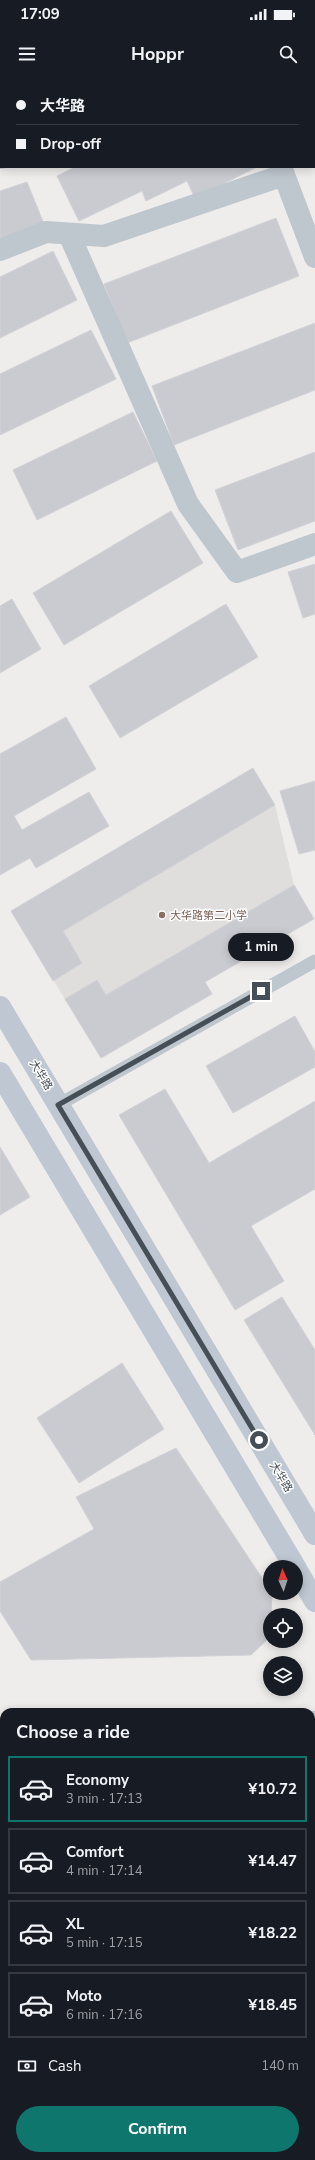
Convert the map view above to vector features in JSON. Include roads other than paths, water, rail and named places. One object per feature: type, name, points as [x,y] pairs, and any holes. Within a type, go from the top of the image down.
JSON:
[{"type":"street","points":[[0,250],[46,232],[104,236],[282,171],[315,257]]},
{"type":"street","points":[[69,234],[188,504],[237,572],[315,544]]},
{"type":"street","name":"大华路","points":[[0,1007],[315,1534]]},
{"type":"street","points":[[0,1073],[290,1560]]},
{"type":"street","points":[[303,1581],[315,1601]]},
{"type":"lane","points":[[58,1105],[315,961]]},
{"type":"place","name":"大华路第二小学","points":[[162,915]]}]
